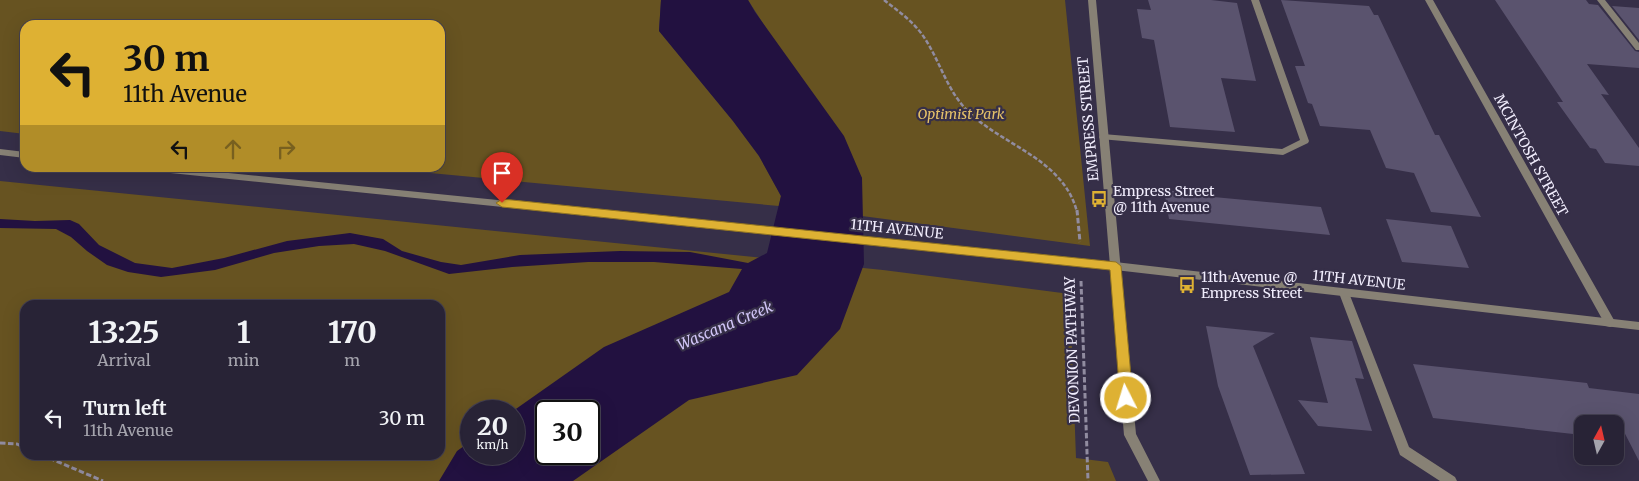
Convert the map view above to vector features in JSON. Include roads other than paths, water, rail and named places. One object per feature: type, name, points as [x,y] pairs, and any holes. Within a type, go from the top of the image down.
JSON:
[{"type":"street","name":"EMPRESS STREET","points":[[1092,0],[1130,435],[1154,481]]},
{"type":"street","points":[[1103,136],[1283,152],[1305,141],[1255,0]]},
{"type":"street","name":"MCINTOSH STREET","points":[[1429,0],[1610,322]]},
{"type":"street","points":[[1601,0],[1639,48]]},
{"type":"street","points":[[0,152],[20,154]]},
{"type":"street","name":"11TH AVENUE","points":[[192,172],[1116,266],[1639,326]]},
{"type":"street","points":[[1344,293],[1404,451],[1451,481]]},
{"type":"water","name":"Wascana Creek","points":[[661,0],[748,0],[844,136],[862,178],[864,264],[840,329],[797,375],[689,400],[600,462],[600,400],[535,400],[535,465],[596,465],[573,481],[439,481],[460,449],[460,465],[525,465],[525,403],[604,347],[729,292],[742,269],[654,262],[588,262],[512,267],[449,274],[385,251],[354,244],[319,246],[274,253],[215,270],[161,277],[128,272],[107,265],[71,237],[56,229],[0,228],[0,219],[70,220],[79,224],[99,245],[135,263],[172,268],[224,258],[287,241],[350,233],[383,239],[402,251],[441,262],[461,265],[520,255],[620,251],[690,252],[748,263],[767,253],[781,196],[759,156],[733,121],[659,31]]},
{"type":"place","name":"Empress Street @ 11th Avenue","points":[[1099,199]]},
{"type":"place","name":"11th Avenue @ Empress Street","points":[[1187,285]]},
{"type":"park label","name":"Optimist Park","points":[[961,114]]}]
